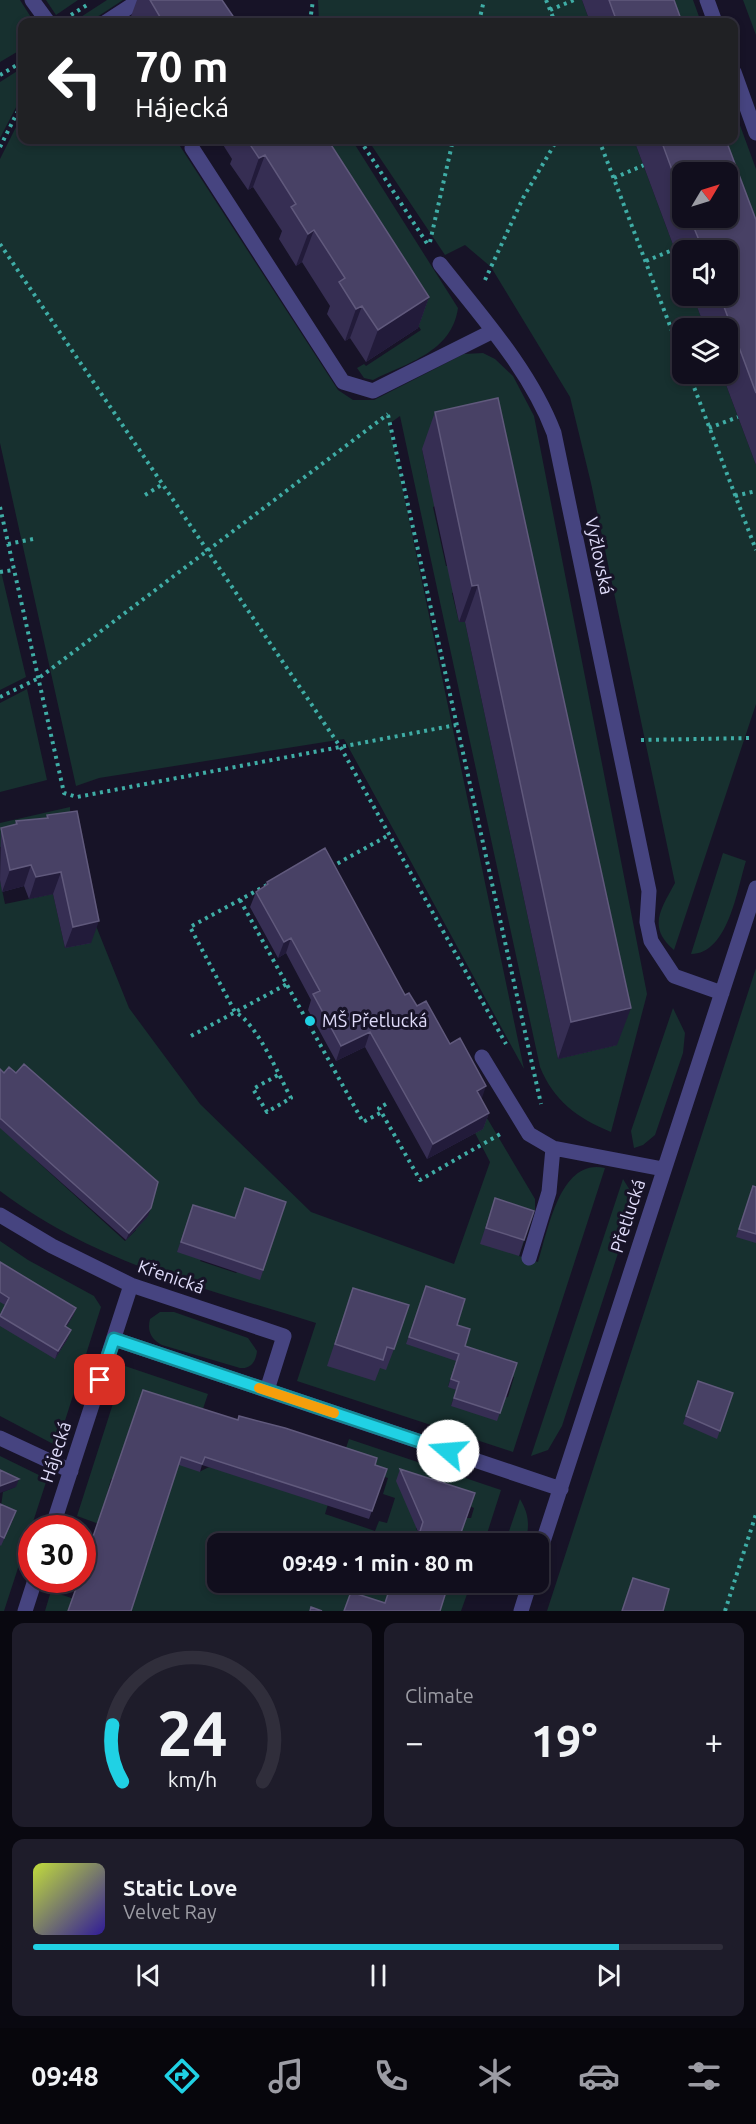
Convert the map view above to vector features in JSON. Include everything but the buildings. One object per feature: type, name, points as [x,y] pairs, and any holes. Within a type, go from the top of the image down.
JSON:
[{"type":"street","points":[[32,0],[45,18]]},
{"type":"street","points":[[112,18],[140,0]]},
{"type":"street","points":[[707,0],[714,18]]},
{"type":"street","points":[[738,83],[756,133]]},
{"type":"street","points":[[192,148],[343,382],[373,391],[493,331]]},
{"type":"street","name":"Vyžlovská","points":[[440,264],[493,331],[545,408],[554,433],[650,891],[646,922],[651,941],[674,976],[722,993]]},
{"type":"street","name":"Přetlucká","points":[[546,1533],[756,888]]},
{"type":"street","points":[[482,1057],[529,1134],[553,1148],[663,1169]]},
{"type":"street","points":[[529,1258],[549,1192],[553,1148]]},
{"type":"street","name":"Křenická","points":[[0,1215],[52,1246],[131,1285],[284,1336],[267,1390]]},
{"type":"street","name":"Hájecká","points":[[56,1515],[131,1285]]},
{"type":"street","points":[[114,1339],[561,1489]]},
{"type":"street","points":[[0,1438],[71,1471]]},
{"type":"street","points":[[25,1611],[31,1593]]},
{"type":"street","points":[[521,1611],[527,1593]]},
{"type":"path","points":[[67,18],[94,0]]},
{"type":"path","points":[[311,18],[313,0]]},
{"type":"path","points":[[480,18],[484,0]]},
{"type":"path","points":[[546,0],[553,18]]},
{"type":"path","points":[[550,10],[574,0]]},
{"type":"path","points":[[0,75],[18,64]]},
{"type":"path","points":[[0,147],[18,111]]},
{"type":"path","points":[[363,144],[440,264]]},
{"type":"path","points":[[429,246],[452,144]]},
{"type":"path","points":[[472,305],[524,198],[555,144]]},
{"type":"path","points":[[601,144],[672,325]]},
{"type":"path","points":[[614,178],[644,165]]},
{"type":"path","points":[[0,244],[210,551],[341,748],[501,1036]]},
{"type":"path","points":[[646,261],[672,250]]},
{"type":"path","points":[[693,384],[756,550]]},
{"type":"path","points":[[373,391],[388,415],[542,1108]]},
{"type":"path","points":[[0,697],[39,678],[388,415]]},
{"type":"path","points":[[709,428],[738,417]]},
{"type":"path","points":[[145,495],[163,484]]},
{"type":"path","points":[[735,496],[756,492]]},
{"type":"path","points":[[0,507],[64,793],[77,797],[456,725]]},
{"type":"path","points":[[8,544],[33,539]]},
{"type":"path","points":[[0,572],[13,570]]},
{"type":"path","points":[[617,740],[751,738]]},
{"type":"path","points":[[327,869],[389,835]]},
{"type":"path","points":[[329,860],[339,877]]},
{"type":"path","points":[[268,884],[190,927],[235,1012],[245,1017],[278,1075],[291,1098],[267,1112],[253,1089],[278,1075]]},
{"type":"path","points":[[240,900],[363,1122],[382,1112]]},
{"type":"path","points":[[191,1036],[287,984]]},
{"type":"path","points":[[386,1104],[379,1108],[420,1180],[481,1145]]},
{"type":"path","points":[[725,1611],[756,1514]]},
{"type":"green space","points":[[0,0],[20,0],[31,18],[18,18],[18,51],[0,62]]},
{"type":"green space","points":[[46,0],[78,0],[56,15]]},
{"type":"green space","points":[[107,0],[123,0],[96,18],[79,18]]},
{"type":"green space","points":[[318,0],[582,0],[589,18],[319,18]]},
{"type":"green space","points":[[647,0],[693,0],[700,18],[654,18]]},
{"type":"green space","points":[[743,0],[756,0],[756,35]]},
{"type":"green space","points":[[18,71],[18,104],[0,138],[0,82]]},
{"type":"green space","points":[[738,120],[756,169],[756,291],[738,214],[738,162],[719,162],[703,144],[738,144]]},
{"type":"green space","points":[[18,123],[18,144],[179,144],[338,390],[353,400],[374,400],[464,354],[483,353],[495,359],[513,376],[534,416],[647,994],[611,1132],[588,1121],[568,1107],[552,1090],[540,1067],[400,416],[389,424],[524,1069],[344,739],[99,778],[76,786],[0,443],[0,159]],"holes":[[[485,434],[617,1045],[558,1059],[465,622],[459,622],[452,593],[457,591],[452,565],[446,566],[433,507],[439,504],[434,478],[428,478],[422,449]]]},
{"type":"green space","points":[[306,144],[355,144],[458,308],[454,323],[437,346],[413,361],[373,380],[364,378],[357,368],[364,364],[366,366],[421,330]]},
{"type":"green space","points":[[371,144],[635,144],[672,242],[672,306],[697,306],[701,318],[672,318],[672,384],[726,384],[756,465],[756,704],[674,950],[661,933],[659,918],[675,883],[591,483],[570,397],[491,267],[465,245],[445,255]]},
{"type":"green space","points":[[0,567],[26,677],[0,690]]},
{"type":"green space","points":[[27,689],[47,780],[0,792],[0,703]]},
{"type":"green space","points":[[70,807],[70,832],[0,847],[0,823]]},
{"type":"green space","points":[[723,853],[746,861],[734,903],[729,918],[714,944],[704,951],[691,954]]},
{"type":"green space","points":[[0,880],[5,904],[53,894],[65,948],[82,891],[129,1008],[200,1104],[311,1212],[454,1264],[490,1162],[475,1133],[487,1118],[535,1199],[535,1210],[519,1256],[538,1262],[558,1199],[567,1185],[577,1174],[590,1168],[605,1168],[513,1452],[297,1381],[316,1323],[191,1285],[113,1255],[74,1237],[0,1191]],"holes":[[[27,1152],[136,1230],[125,1241]],[[232,1228],[237,1272],[200,1261]],[[455,1367],[514,1377],[508,1397],[451,1406],[456,1390],[448,1386]]]},
{"type":"green space","points":[[756,968],[756,1611],[547,1611]]},
{"type":"green space","points":[[673,1008],[685,1033],[683,1053],[655,1135],[643,1145],[634,1148],[631,1131]]},
{"type":"green space","points":[[623,1179],[631,1192],[632,1210],[562,1426],[548,1450],[531,1456]]},
{"type":"green space","points":[[0,1241],[28,1260],[94,1296],[101,1307],[57,1446],[0,1416]]},
{"type":"green space","points":[[160,1312],[174,1312],[248,1338],[257,1351],[254,1361],[250,1366],[240,1368],[162,1345],[155,1340],[149,1327],[150,1319]]},
{"type":"green space","points":[[125,1366],[208,1394],[193,1438],[199,1472],[209,1467],[329,1501],[325,1514],[375,1531],[379,1521],[387,1523],[395,1498],[383,1494],[388,1478],[341,1463],[349,1439],[501,1490],[487,1533],[461,1533],[466,1518],[471,1518],[474,1508],[456,1500],[416,1528],[418,1533],[207,1533],[207,1593],[388,1593],[382,1611],[347,1604],[344,1611],[131,1611],[114,1479],[111,1479],[99,1524],[96,1523],[96,1515],[77,1515]]},
{"type":"green space","points":[[0,1456],[47,1479],[35,1515],[18,1515],[18,1568],[4,1611],[0,1611],[0,1545],[13,1520],[0,1513],[3,1492],[15,1487],[0,1485]]},
{"type":"green space","points":[[520,1499],[528,1520],[528,1533],[508,1533]]},
{"type":"green space","points":[[50,1593],[74,1599],[70,1611],[45,1611]]},
{"type":"green space","points":[[425,1593],[467,1593],[461,1611],[434,1611]]},
{"type":"slow traffic","points":[[259,1388],[334,1413]]},
{"type":"place","name":"MŠ Přetlucká","points":[[310,1021]]},
{"type":"route","points":[[100,1380],[114,1339],[448,1451]]}]
